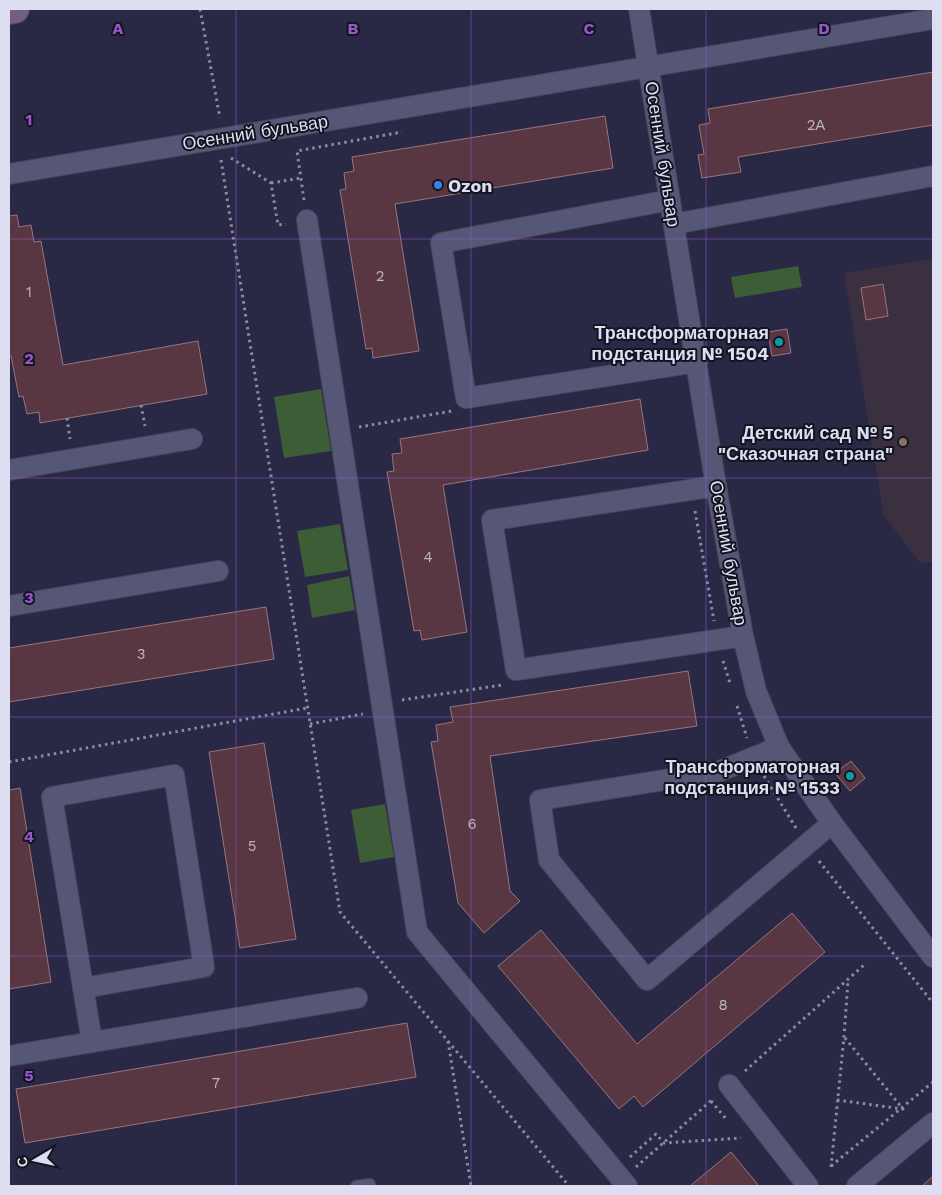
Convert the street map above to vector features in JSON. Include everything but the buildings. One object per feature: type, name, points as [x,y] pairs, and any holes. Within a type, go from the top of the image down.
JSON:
[{"type":"main road","points":[[9,10],[15,9]]},
{"type":"street","name":"Осенний бульвар","points":[[639,9],[698,362],[716,486],[743,636],[756,690],[779,748],[832,823],[933,957]]},
{"type":"street","name":"Осенний бульвар","points":[[9,174],[222,144],[933,19]]},
{"type":"street","points":[[674,224],[933,176]]},
{"type":"street","points":[[670,200],[441,243],[466,398],[698,362]]},
{"type":"street","points":[[307,220],[417,932],[621,1179]]},
{"type":"street","points":[[9,470],[192,439]]},
{"type":"street","points":[[716,486],[492,520],[516,670],[743,636]]},
{"type":"street","points":[[9,606],[218,571]]},
{"type":"street","points":[[779,748],[720,771],[540,800],[549,860],[647,980],[832,823]]},
{"type":"street","points":[[83,988],[204,967],[174,775],[52,797],[83,988],[92,1042]]},
{"type":"street","points":[[9,1056],[357,998]]},
{"type":"street","points":[[729,1085],[808,1186]]},
{"type":"street","points":[[857,1186],[933,1123]]},
{"type":"lane","points":[[356,1186],[370,1184],[370,1186]]},
{"type":"path","points":[[200,9],[340,912],[569,1186]]},
{"type":"path","points":[[222,144],[271,183],[278,225],[307,220],[297,151],[403,132]]},
{"type":"path","points":[[271,183],[301,178]]},
{"type":"path","points":[[339,430],[411,418]]},
{"type":"path","points":[[9,762],[307,708]]},
{"type":"path","points":[[310,724],[383,711]]},
{"type":"path","points":[[806,845],[933,1003]]},
{"type":"path","points":[[848,980],[844,1037],[830,1166],[903,1109],[933,1082]]},
{"type":"path","points":[[844,1037],[903,1109]]},
{"type":"path","points":[[448,1041],[471,1186]]},
{"type":"path","points":[[837,1100],[903,1109]]},
{"type":"path","points":[[621,1179],[656,1134],[664,1142],[742,1138]]},
{"type":"shaded area","name":"Детский сад № 5 \"Сказочная страна\"","points":[[933,259],[933,561],[921,564],[884,516],[844,273]]},
{"type":"green space","points":[[798,266],[802,287],[735,298],[731,277]]},
{"type":"green space","points":[[321,389],[331,451],[284,458],[274,397]]},
{"type":"green space","points":[[340,524],[348,570],[305,577],[297,531]]},
{"type":"green space","points":[[349,576],[355,610],[312,618],[307,585]]},
{"type":"green space","points":[[385,804],[394,857],[360,863],[351,810]]},
{"type":"place","name":"Ozon","points":[[438,185]]},
{"type":"place","name":"Трансформаторная подстанция № 1504","points":[[779,342]]},
{"type":"place","name":"Детский сад № 5 \"Сказочная страна\"","points":[[903,442]]},
{"type":"place","name":"Трансформаторная подстанция № 1533","points":[[850,776]]}]
